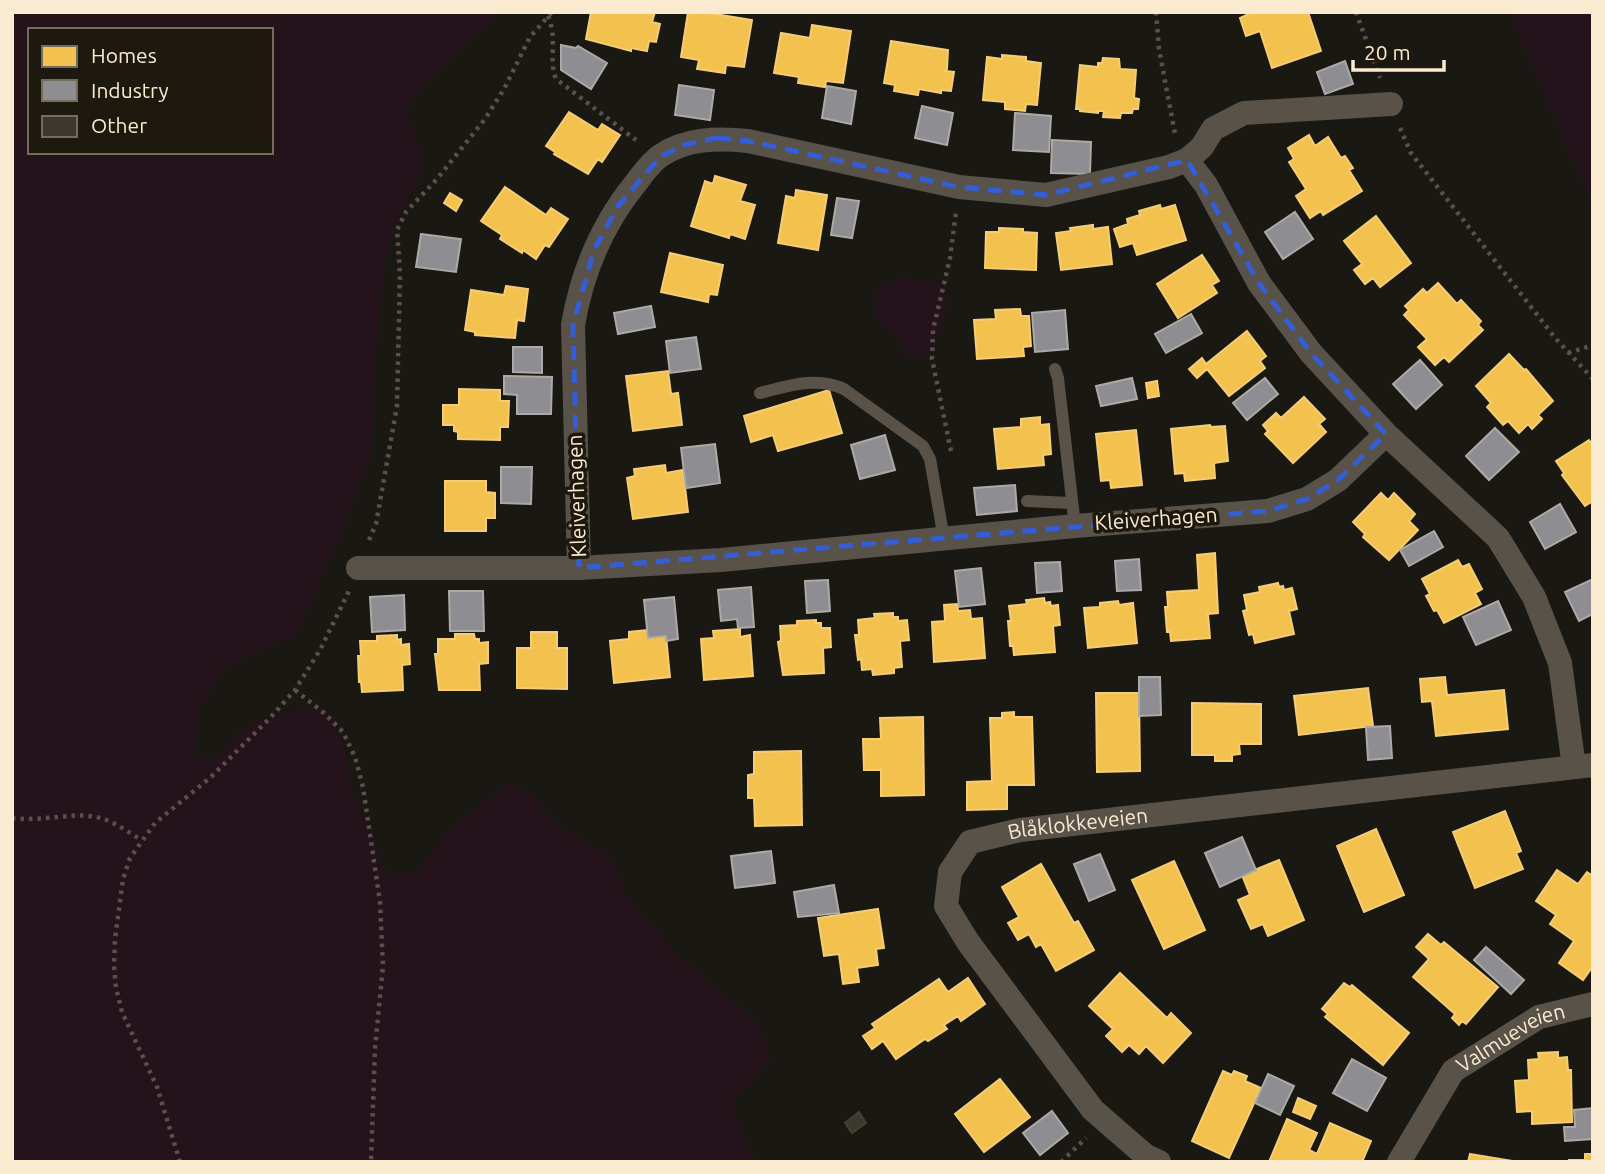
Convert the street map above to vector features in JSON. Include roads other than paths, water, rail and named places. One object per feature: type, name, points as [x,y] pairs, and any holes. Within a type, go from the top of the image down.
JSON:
[{"type":"street","points":[[1391,104],[1244,113],[1213,129],[1202,147],[1188,160],[1206,185],[1259,283],[1311,353],[1386,434],[1498,538],[1534,597],[1560,663],[1583,766]]},
{"type":"street","name":"Kleiverhagen","points":[[1188,160],[1046,195],[959,187],[748,141],[717,138],[684,145],[660,157],[618,206],[594,250],[579,289],[573,325],[579,568],[721,560],[944,539],[1073,514],[1268,511],[1307,499],[1338,480],[1386,434]]},
{"type":"street","points":[[358,568],[579,568]]},
{"type":"street","name":"Blåklokkeveien","points":[[1159,1162],[1146,1156],[1093,1110],[968,942],[946,906],[950,872],[970,842],[1020,830],[1583,766]]},
{"type":"street","name":"Valmueveien","points":[[1399,1162],[1453,1071],[1539,1017],[1593,1004]]},
{"type":"lane","points":[[1027,501],[1073,514],[1055,369]]},
{"type":"lane","points":[[760,393],[796,384],[833,384],[844,389],[923,446],[930,459],[944,539]]}]
